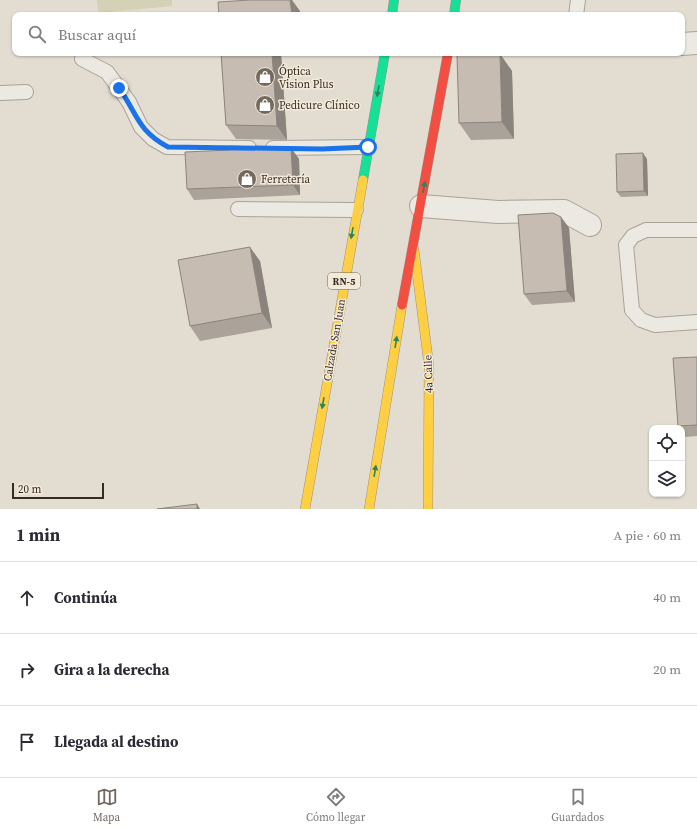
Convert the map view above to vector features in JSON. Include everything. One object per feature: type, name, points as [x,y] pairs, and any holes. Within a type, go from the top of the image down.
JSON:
[{"type":"main road","points":[[392,12],[394,0]]},
{"type":"main road","points":[[454,12],[456,0]]},
{"type":"main road","name":"Calzada San Juan","points":[[305,509],[356,210],[384,56]]},
{"type":"main road","points":[[369,509],[413,240],[421,206],[447,56]]},
{"type":"main road","name":"4a Calle","points":[[413,240],[429,366],[428,509]]},
{"type":"street","points":[[685,44],[697,44]]},
{"type":"street","points":[[421,206],[498,212],[564,211],[590,225]]},
{"type":"lane","points":[[576,12],[578,0]]},
{"type":"lane","points":[[82,59],[107,72],[129,102],[141,127],[153,139],[168,147],[322,149],[368,147]]},
{"type":"lane","points":[[0,94],[26,92]]},
{"type":"lane","points":[[238,209],[356,210]]},
{"type":"lane","points":[[697,230],[646,230],[633,236],[626,246],[632,310],[641,320],[655,325],[697,322]]},
{"type":"shaded area","points":[[97,0],[172,0],[172,6],[98,12]]},
{"type":"building","points":[[290,0],[292,12],[219,12],[218,2]]},
{"type":"building","points":[[221,56],[272,56],[277,126],[226,125]]},
{"type":"building","points":[[457,56],[500,56],[502,122],[459,123]]},
{"type":"building","name":"Ferretería","points":[[229,146],[291,148],[293,185],[187,189],[185,152],[230,150]]},
{"type":"building","points":[[643,153],[644,191],[617,192],[616,154]]},
{"type":"building","points":[[553,213],[561,217],[567,291],[524,294],[518,215]]},
{"type":"building","points":[[250,247],[262,313],[190,326],[178,260]]},
{"type":"building","points":[[697,357],[697,425],[678,425],[673,358]]},
{"type":"building","points":[[197,504],[197,509],[157,509]]},
{"type":"traffic: fast","points":[[392,12],[394,0]]},
{"type":"traffic: fast","points":[[454,12],[456,0]]},
{"type":"traffic: fast","points":[[363,180],[384,56]]},
{"type":"traffic: slow","points":[[305,509],[363,180]]},
{"type":"traffic: slow","points":[[414,249],[429,366],[428,509]]},
{"type":"traffic: slow","points":[[369,509],[402,305]]},
{"type":"traffic: jam","points":[[402,305],[447,56]]},
{"type":"place","name":"Óptica Vision Plus","points":[[265,77]]},
{"type":"place","name":"Pedicure Clínico","points":[[265,105]]},
{"type":"place","name":"Ferretería","points":[[247,179]]},
{"type":"route","points":[[119,88],[129,102],[141,127],[153,139],[168,147],[322,149],[368,147]]}]
